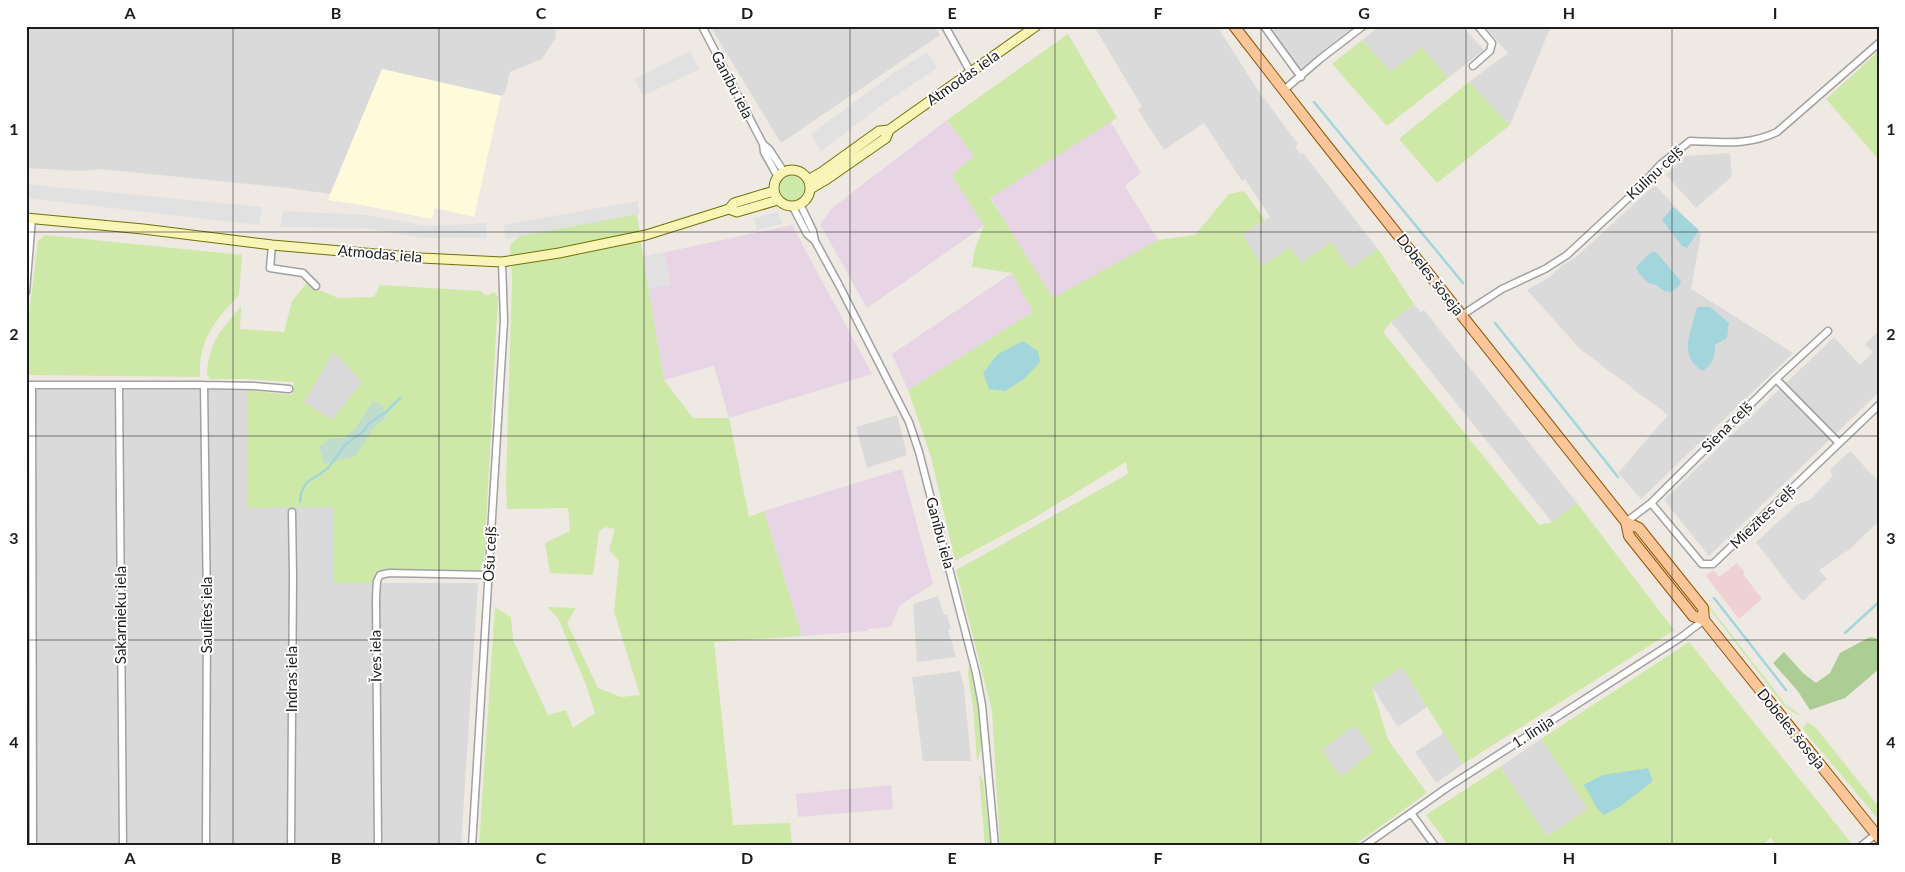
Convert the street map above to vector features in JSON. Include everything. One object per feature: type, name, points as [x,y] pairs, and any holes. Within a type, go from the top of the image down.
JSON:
[{"type":"main road","name":"Atmodas iela","points":[[809,184],[827,179],[886,138],[889,130],[1036,26]]},
{"type":"main road","name":"Dobeles šoseja","points":[[1234,26],[1626,522],[1629,536],[1693,616],[1704,620],[1877,836]]},
{"type":"main road","points":[[794,170],[800,172],[809,184],[807,198],[797,205],[784,205],[776,195],[774,184],[781,175],[794,170]]},
{"type":"main road","name":"Atmodas iela","points":[[29,218],[142,229],[272,246],[422,258],[502,262],[560,253],[646,235],[729,209],[737,212],[776,195]]},
{"type":"street","name":"Ganību iela","points":[[702,26],[763,144],[769,149],[781,175]]},
{"type":"street","points":[[945,26],[971,73]]},
{"type":"street","points":[[1264,26],[1301,77]]},
{"type":"street","points":[[1284,90],[1363,26]]},
{"type":"street","points":[[1473,66],[1490,51],[1492,43],[1478,26]]},
{"type":"street","name":"Kūliņu ceļš","points":[[1462,315],[1502,289],[1545,269],[1567,255],[1637,190],[1668,158],[1690,141],[1737,143],[1763,139],[1777,132],[1879,43]]},
{"type":"street","name":"Ganību iela","points":[[797,205],[807,234],[815,241],[909,422],[919,452],[976,673],[982,705],[995,846]]},
{"type":"street","points":[[26,292],[29,218]]},
{"type":"street","points":[[272,246],[270,268],[303,273],[316,286]]},
{"type":"street","name":"Ošu ceļš","points":[[472,846],[504,321],[502,262]]},
{"type":"street","name":"Siena ceļš","points":[[1626,522],[1650,503],[1776,379],[1828,332]]},
{"type":"street","points":[[1776,379],[1838,443]]},
{"type":"street","points":[[33,846],[29,385],[204,385],[289,389]]},
{"type":"street","name":"Sakarnieku iela","points":[[119,385],[122,846]]},
{"type":"street","name":"Saulītes iela","points":[[204,385],[207,605],[206,846]]},
{"type":"street","name":"Miezītes ceļš","points":[[1650,503],[1702,564],[1713,564],[1879,405]]},
{"type":"street","name":"Indras iela","points":[[291,846],[292,512]]},
{"type":"street","name":"Īves iela","points":[[378,846],[377,581],[380,575],[389,573],[489,575]]},
{"type":"street","name":"1. līnija","points":[[1364,846],[1537,729],[1680,638],[1704,620]]},
{"type":"street","points":[[1411,813],[1435,846]]},
{"type":"street","points":[[1861,846],[1877,836]]},
{"type":"shaded area","points":[[26,26],[555,26],[556,37],[542,59],[510,72],[505,93],[501,96],[382,69],[330,194],[101,169],[78,171],[26,168]]},
{"type":"shaded area","points":[[710,26],[934,26],[940,35],[781,143]]},
{"type":"shaded area","points":[[1094,26],[1217,26],[1257,89],[1298,144],[1295,147],[1300,154],[1303,153],[1378,249],[1350,269],[1300,263],[1262,266],[1241,234],[1270,217],[1245,179],[1242,181],[1204,123],[1164,150],[1138,110],[1142,107]]},
{"type":"shaded area","points":[[1277,26],[1356,26],[1300,69],[1272,32]]},
{"type":"shaded area","points":[[1380,26],[1462,26],[1484,50],[1448,78],[1422,47],[1391,72],[1362,40]]},
{"type":"shaded area","points":[[1484,26],[1551,26],[1510,125],[1469,82],[1508,53]]},
{"type":"shaded area","points":[[690,51],[699,69],[643,96],[634,79]]},
{"type":"shaded area","points":[[927,52],[937,68],[879,107],[821,151],[811,134],[894,73]]},
{"type":"shaded area","points":[[382,69],[501,96],[474,217],[435,208],[432,219],[328,200]]},
{"type":"shaded area","points":[[947,120],[975,156],[952,175],[984,226],[867,308],[820,224],[832,208]]},
{"type":"shaded area","points":[[1110,121],[1141,173],[1125,186],[1158,240],[1053,299],[990,197]]},
{"type":"shaded area","points":[[1730,153],[1732,176],[1696,208],[1666,175],[1686,156]]},
{"type":"shaded area","points":[[26,183],[262,207],[259,225],[26,198]]},
{"type":"shaded area","points":[[1655,185],[1701,234],[1691,289],[1793,353],[1641,499],[1618,473],[1668,415],[1580,349],[1527,290],[1548,278],[1564,264],[1575,258]]},
{"type":"shaded area","points":[[638,201],[639,214],[505,239],[504,225]]},
{"type":"shaded area","points":[[283,211],[367,215],[426,226],[486,223],[487,238],[422,238],[366,228],[280,227]]},
{"type":"shaded area","points":[[778,212],[782,224],[757,230],[754,218]]},
{"type":"shaded area","points":[[792,225],[872,374],[729,418],[714,366],[664,380],[643,257]]},
{"type":"shaded area","points":[[665,253],[671,285],[649,289],[643,257]]},
{"type":"shaded area","points":[[1012,273],[1033,312],[908,390],[892,354]]},
{"type":"shaded area","points":[[1414,304],[1421,312],[1424,310],[1577,503],[1552,522],[1391,322]]},
{"type":"shaded area","points":[[1879,331],[1879,392],[1709,556],[1664,500],[1834,337],[1860,365],[1873,352],[1865,344]]},
{"type":"shaded area","points":[[334,351],[362,382],[332,420],[304,402]]},
{"type":"shaded area","points":[[26,390],[248,390],[248,507],[334,507],[335,583],[478,583],[461,846],[26,846]]},
{"type":"shaded area","points":[[897,415],[907,455],[867,468],[856,427]]},
{"type":"shaded area","points":[[1850,451],[1879,482],[1879,521],[1850,549],[1819,570],[1827,579],[1803,601],[1756,542],[1798,504],[1810,500],[1833,476],[1830,470]]},
{"type":"shaded area","points":[[902,469],[933,584],[900,605],[891,627],[868,629],[868,631],[802,636],[764,511]]},
{"type":"shaded area","points":[[1737,563],[1762,599],[1739,619],[1706,576],[1713,570],[1719,577]]},
{"type":"shaded area","points":[[938,596],[944,615],[947,614],[951,629],[948,630],[956,657],[917,662],[913,604]]},
{"type":"shaded area","points":[[1402,667],[1427,707],[1398,727],[1372,687]]},
{"type":"shaded area","points":[[960,671],[964,687],[971,761],[923,761],[912,677]]},
{"type":"shaded area","points":[[1355,725],[1373,751],[1341,777],[1322,750]]},
{"type":"shaded area","points":[[1444,733],[1463,764],[1436,783],[1415,752]]},
{"type":"shaded area","points":[[1541,739],[1588,809],[1547,836],[1500,767]]},
{"type":"shaded area","points":[[891,785],[893,809],[798,817],[796,794]]},
{"type":"green space","points":[[1068,34],[1117,118],[990,198],[1053,298],[1158,240],[1195,235],[1229,194],[1244,191],[1265,220],[1242,234],[1262,266],[1290,247],[1301,263],[1331,242],[1350,269],[1378,249],[1414,304],[1391,322],[1383,332],[1539,525],[1552,522],[1577,503],[1674,630],[1463,764],[1402,667],[1372,687],[1388,740],[1427,793],[1353,846],[1000,846],[992,711],[956,570],[1128,474],[1126,462],[1029,521],[955,561],[931,457],[908,390],[1033,312],[1012,273],[972,267],[975,248],[984,226],[952,175],[974,156],[947,120]],"holes":[[[1355,725],[1373,751],[1341,777],[1322,750]]]},
{"type":"green space","points":[[1362,40],[1391,72],[1422,47],[1448,78],[1387,126],[1332,64]]},
{"type":"green space","points":[[1879,51],[1879,160],[1826,99]]},
{"type":"green space","points":[[1469,82],[1510,125],[1437,183],[1399,139]]},
{"type":"green space","points":[[792,176],[800,180],[804,188],[800,196],[792,200],[784,196],[780,188],[784,180]]},
{"type":"green space","points":[[637,214],[664,380],[693,418],[729,418],[749,517],[764,511],[802,636],[714,642],[733,825],[790,823],[792,846],[479,846],[495,607],[511,617],[513,640],[548,715],[566,710],[573,728],[595,713],[586,685],[558,618],[547,607],[576,608],[567,623],[598,688],[621,697],[640,695],[614,612],[619,561],[609,550],[615,529],[606,527],[599,531],[593,575],[550,573],[545,543],[570,531],[568,508],[507,509],[506,482],[512,278],[510,245],[520,235]]},
{"type":"green space","points":[[45,235],[242,255],[239,295],[222,313],[205,342],[200,364],[200,377],[26,375],[26,340],[38,241]]},
{"type":"green space","points":[[306,284],[338,298],[374,297],[380,285],[481,291],[486,296],[494,292],[498,297],[484,564],[479,572],[378,570],[373,583],[334,583],[334,507],[248,508],[248,390],[292,395],[294,382],[210,379],[207,374],[208,362],[217,337],[241,306],[240,329],[284,332],[292,301]],"holes":[[[334,352],[362,382],[332,420],[304,402]],[[373,401],[387,416],[373,429],[356,456],[331,438],[344,438],[356,427]]]},
{"type":"green space","points":[[373,401],[383,406],[387,416],[373,429],[356,456],[324,464],[319,447],[331,438],[344,438],[356,427]]},
{"type":"green space","points":[[1701,598],[1703,598],[1786,705],[1801,715],[1784,706]]},
{"type":"green space","points":[[1870,637],[1879,639],[1879,669],[1845,698],[1810,710],[1797,690],[1773,663],[1784,652],[1803,673],[1816,683],[1830,673],[1840,653]]},
{"type":"green space","points":[[1689,642],[1852,844],[1850,846],[1777,846],[1771,838],[1761,846],[1449,846],[1426,815],[1500,767],[1547,836],[1588,809],[1541,739]]},
{"type":"green space","points":[[969,664],[977,699],[981,729],[980,753],[977,760],[973,707],[968,675]]},
{"type":"green space","points":[[1808,722],[1817,729],[1879,807],[1879,820],[1805,732],[1803,727]]},
{"type":"green space","points":[[979,774],[983,780],[991,846],[985,846]]},
{"type":"water","points":[[1673,207],[1699,230],[1687,248],[1682,246],[1662,220]]},
{"type":"water","points":[[1651,252],[1656,252],[1681,281],[1679,286],[1671,292],[1664,291],[1648,283],[1638,272],[1636,267]]},
{"type":"water","points":[[1697,307],[1710,307],[1729,323],[1727,338],[1715,345],[1713,360],[1702,371],[1694,364],[1688,350],[1688,342]]},
{"type":"water","points":[[1023,341],[1038,351],[1040,362],[1024,379],[1005,391],[989,389],[983,373],[998,354]]},
{"type":"water","points":[[1648,768],[1653,781],[1621,806],[1604,815],[1597,808],[1583,785],[1603,775]]},
{"type":"waterway","points":[[1314,102],[1463,283]]},
{"type":"waterway","points":[[1495,323],[1618,477]]},
{"type":"waterway","points":[[300,502],[301,493],[307,482],[328,468],[346,444],[365,430],[368,424],[387,411],[400,398]]},
{"type":"waterway","points":[[1714,598],[1786,690]]},
{"type":"waterway","points":[[1845,633],[1879,602]]}]
